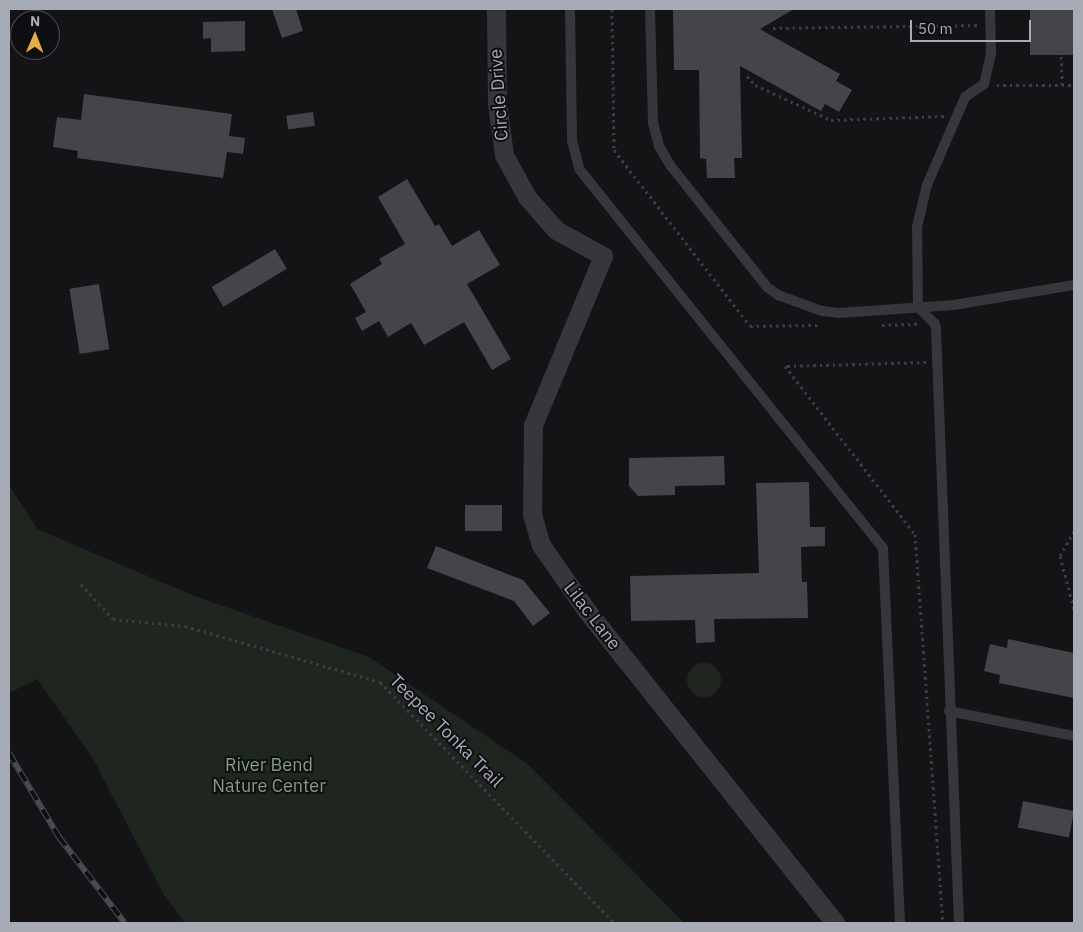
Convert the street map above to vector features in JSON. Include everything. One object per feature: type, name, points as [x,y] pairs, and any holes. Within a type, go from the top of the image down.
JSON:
[{"type":"street","name":"Circle Drive","points":[[496,9],[497,103],[504,155],[527,197],[556,230],[603,256]]},
{"type":"street","name":"Lilac Lane","points":[[603,256],[532,425],[532,514],[541,545],[582,604],[835,923]]},
{"type":"lane","points":[[570,9],[572,141],[580,170],[883,548],[900,923]]},
{"type":"lane","points":[[650,9],[653,123],[659,146],[670,165],[767,287],[801,304],[839,313],[954,305],[1074,284]]},
{"type":"lane","points":[[959,923],[949,711],[936,330],[935,324],[918,307],[918,219],[927,185],[965,96],[984,84],[991,53],[990,9]]},
{"type":"lane","points":[[949,711],[1074,736]]},
{"type":"path","points":[[772,28],[990,25]]},
{"type":"path","points":[[1061,50],[1062,85]]},
{"type":"path","points":[[747,76],[754,84],[831,120],[957,116]]},
{"type":"path","points":[[984,84],[1074,85]]},
{"type":"path","points":[[1074,531],[1060,556],[1074,609]]},
{"type":"path","name":"Teepee Tonka Trail","points":[[81,584],[113,619],[185,626],[380,682],[614,923]]},
{"type":"green space","name":"River Bend Nature Center","points":[[9,485],[37,529],[192,595],[369,657],[529,765],[684,923],[185,923],[164,895],[92,757],[37,679],[9,693]]},
{"type":"green space","points":[[704,663],[711,664],[716,668],[720,673],[720,687],[716,692],[711,696],[704,697],[697,696],[692,692],[688,687],[687,680],[688,673],[692,668],[697,664]]},
{"type":"building","points":[[272,9],[296,9],[303,31],[282,38]]},
{"type":"building","points":[[673,9],[794,9],[760,29],[840,74],[836,81],[852,90],[839,112],[825,104],[821,111],[740,66],[742,158],[734,158],[735,178],[707,178],[706,159],[700,158],[699,70],[674,70]]},
{"type":"building","points":[[1030,9],[1074,9],[1074,55],[1030,55]]},
{"type":"building","points":[[245,21],[245,51],[211,52],[211,38],[203,39],[203,22]]},
{"type":"building","points":[[84,94],[232,114],[229,136],[245,138],[243,154],[227,152],[223,178],[77,158],[78,151],[53,147],[57,117],[81,120]]},
{"type":"building","points":[[313,112],[315,126],[288,130],[286,116]]},
{"type":"building","points":[[407,179],[435,226],[439,224],[452,246],[479,230],[500,265],[467,284],[511,359],[492,370],[464,322],[424,345],[411,323],[388,337],[379,321],[362,331],[355,318],[366,312],[350,284],[382,264],[379,259],[405,244],[378,197]]},
{"type":"building","points":[[275,249],[287,269],[223,307],[212,287]]},
{"type":"building","points":[[99,284],[109,349],[80,354],[69,289]]},
{"type":"building","points":[[724,456],[725,485],[675,486],[675,495],[638,496],[629,486],[629,458]]},
{"type":"building","points":[[809,482],[810,527],[825,527],[825,546],[801,547],[802,582],[807,582],[808,618],[714,619],[715,642],[696,643],[695,620],[631,621],[630,576],[759,573],[756,483]]},
{"type":"building","points":[[465,505],[502,505],[502,531],[465,531]]},
{"type":"building","points":[[436,546],[523,580],[550,613],[533,626],[514,601],[427,568]]},
{"type":"building","points":[[1008,639],[1074,653],[1074,698],[999,683],[1000,675],[984,671],[990,644],[1007,648]]},
{"type":"building","points":[[1023,801],[1074,811],[1069,837],[1018,828]]},
{"type":"railway","points":[[9,753],[59,837],[125,923]]}]
